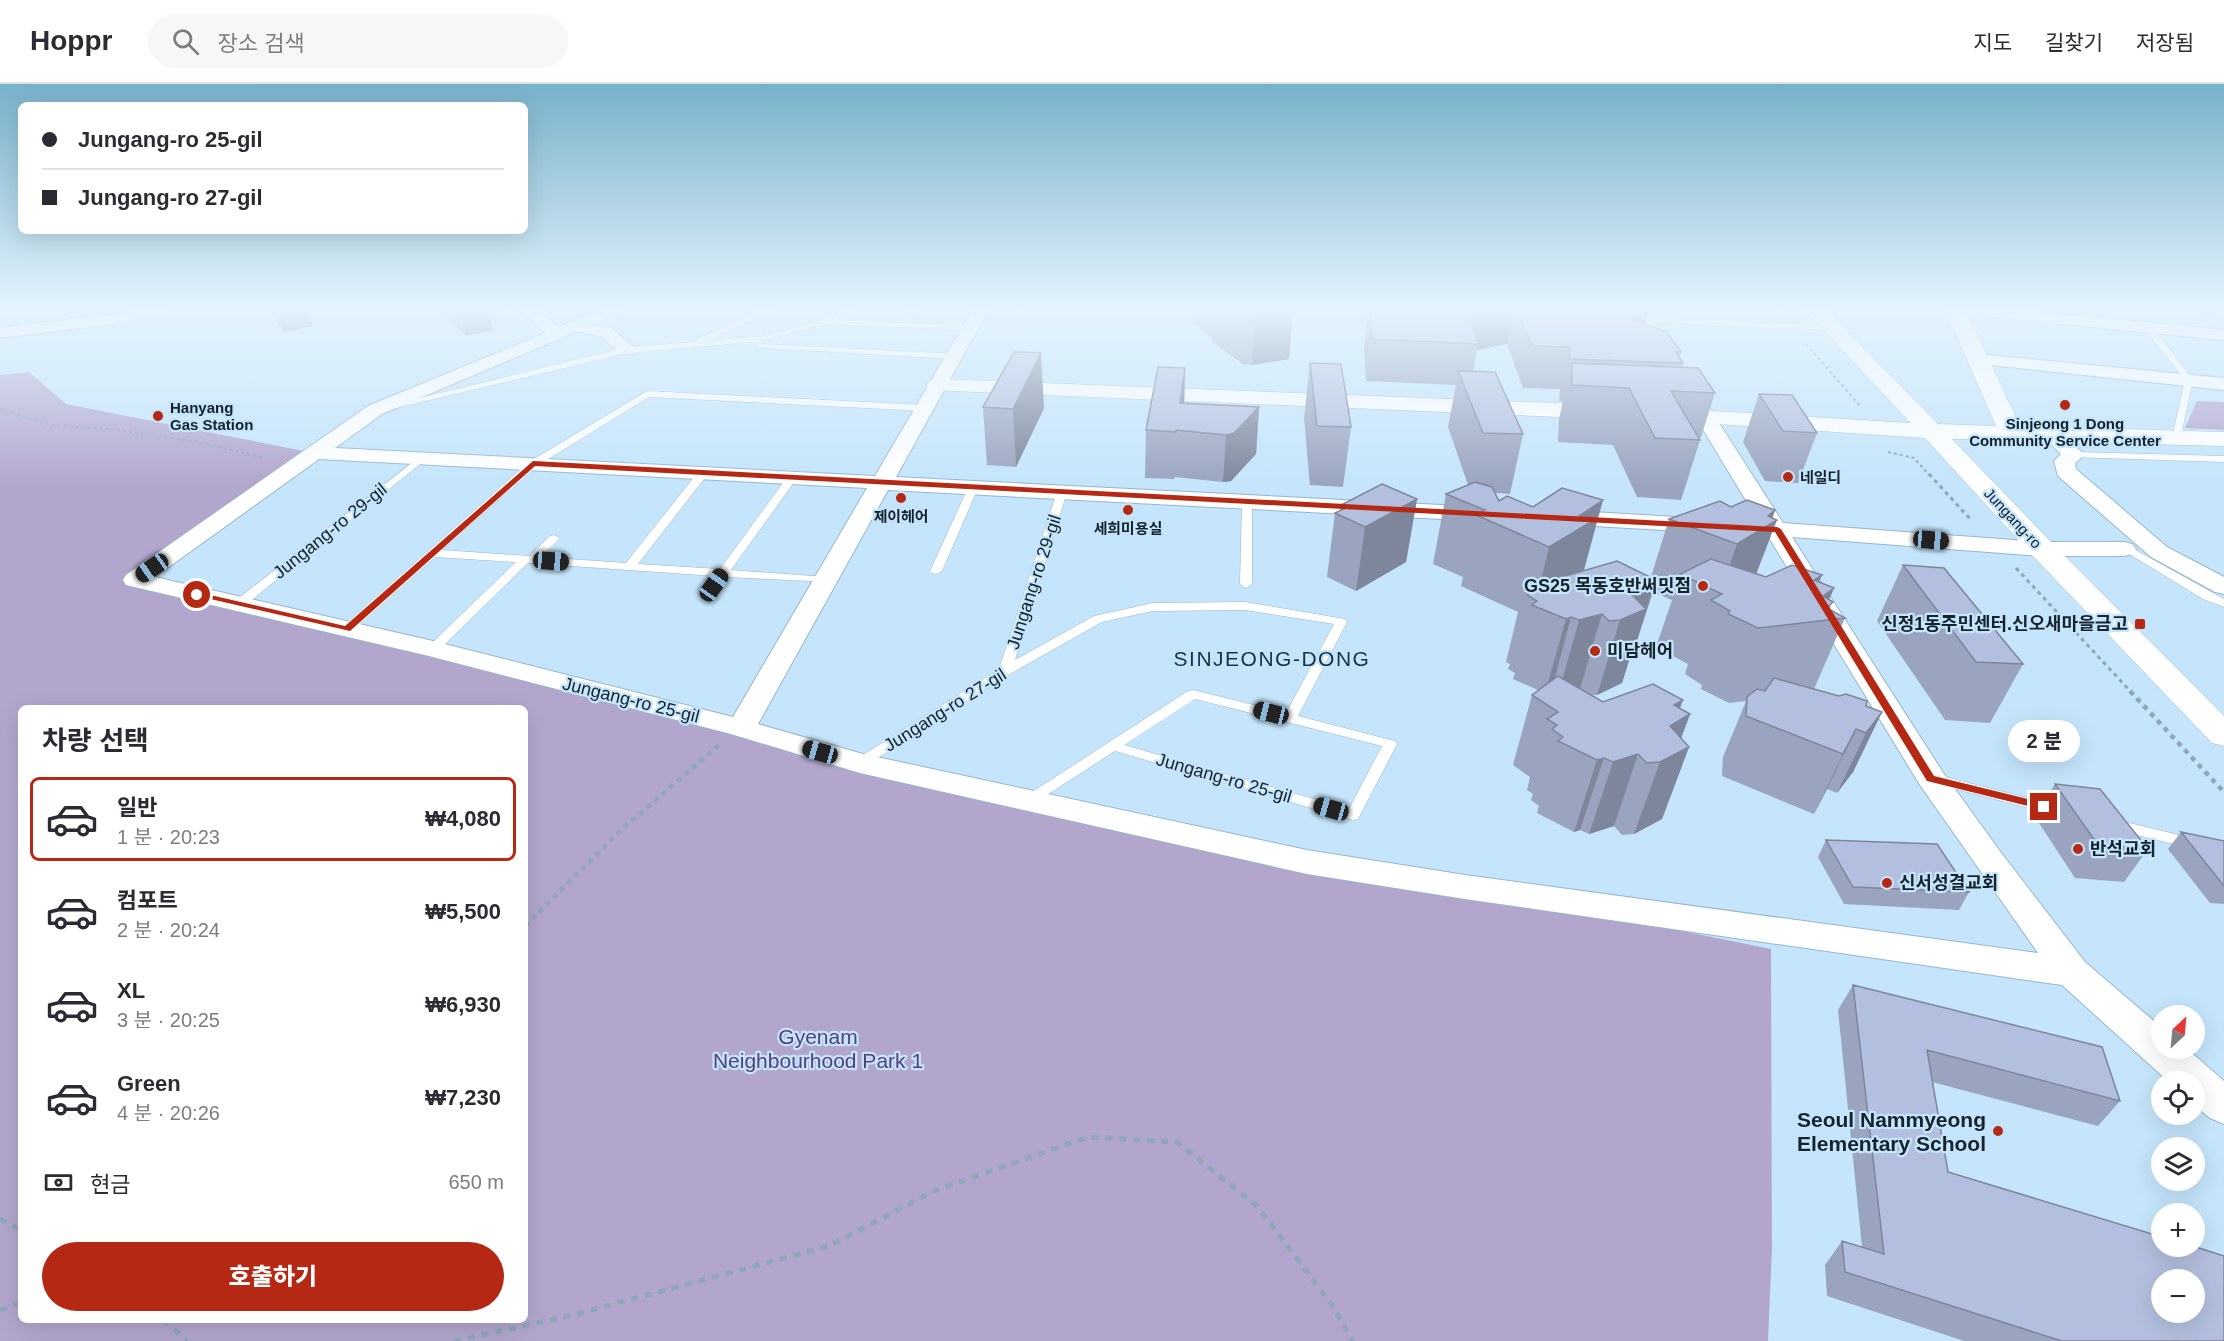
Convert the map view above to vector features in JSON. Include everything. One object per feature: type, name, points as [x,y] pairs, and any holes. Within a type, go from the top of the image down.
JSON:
[{"type":"street","points":[[314,453],[375,410],[476,368]]},
{"type":"street","points":[[741,729],[949,368]]},
{"type":"street","points":[[1673,368],[1777,529],[1931,778],[2072,972],[2224,1106]]},
{"type":"street","name":"Jungang-ro","points":[[1871,368],[2042,549],[2221,728]]},
{"type":"street","points":[[1982,368],[2011,433]]},
{"type":"street","points":[[2065,368],[2224,384]]},
{"type":"street","points":[[939,385],[1703,416],[1932,431],[2224,439]]},
{"type":"street","points":[[2049,434],[2075,455],[2064,461],[2066,471],[2159,552],[2224,587]]},
{"type":"street","name":"Jungang-ro 29-gil","points":[[314,453],[1505,515]]},
{"type":"street","name":"Jungang-ro 25-gil","points":[[314,453],[135,580],[433,649],[741,729],[860,763],[1031,799]]},
{"type":"street","points":[[1539,516],[1777,529],[2042,549],[2127,550]]},
{"type":"street","points":[[1031,799],[1186,837],[1307,862],[1465,887],[2072,972]]},
{"type":"lane","points":[[375,410],[554,368]]},
{"type":"lane","points":[[2177,438],[2189,380],[2179,368]]},
{"type":"lane","points":[[347,629],[533,464],[647,394],[925,408]]},
{"type":"lane","points":[[2075,455],[2224,459]]},
{"type":"lane","name":"Jungang-ro 29-gil","points":[[239,604],[422,458]]},
{"type":"lane","points":[[629,567],[703,473]]},
{"type":"lane","points":[[706,596],[792,478]]},
{"type":"lane","points":[[936,571],[973,488]]},
{"type":"lane","name":"Jungang-ro 29-gil","points":[[1005,671],[1062,492]]},
{"type":"lane","points":[[1246,584],[1247,502]]},
{"type":"lane","points":[[433,649],[554,538]]},
{"type":"lane","points":[[2127,550],[2207,596],[2224,603]]},
{"type":"lane","points":[[433,553],[827,580]]},
{"type":"lane","name":"Jungang-ro 27-gil","points":[[860,763],[1005,671],[1098,619],[1154,607],[1245,606],[1341,622],[1290,718]]},
{"type":"lane","name":"Jungang-ro 25-gil","points":[[1031,799],[1113,746],[1194,694],[1390,744],[1353,815],[1113,746]]},
{"type":"lane","points":[[1931,778],[2077,815]]},
{"type":"lane","points":[[2100,820],[2224,851]]},
{"type":"path","points":[[0,409],[51,425],[193,441],[263,458],[314,453]]},
{"type":"path","points":[[1883,451],[1914,458],[2224,792]]},
{"type":"path","points":[[528,923],[559,890],[678,777],[741,729]]},
{"type":"path","points":[[453,1341],[569,1316],[829,1246],[936,1190],[1088,1137],[1176,1142],[1257,1206],[1330,1302],[1353,1341]]},
{"type":"path","points":[[0,1219],[18,1228]]},
{"type":"path","points":[[0,1310],[18,1303]]},
{"type":"path","points":[[167,1323],[187,1341]]},
{"type":"green space","name":"Gyenam Neighbourhood Park 1","points":[[29,372],[66,404],[314,453],[135,580],[741,728],[1465,887],[1771,949],[1772,1248],[1768,1341],[0,1341],[0,375]]},
{"type":"green space","points":[[2197,401],[2224,402],[2224,430],[2185,428]]},
{"type":"building","points":[[1005,368],[1034,368],[1013,409],[983,407]]},
{"type":"building","points":[[1158,368],[1185,368],[1180,403],[1259,407],[1234,433],[1226,435],[1176,430],[1176,432],[1146,430]]},
{"type":"building","points":[[1311,368],[1342,368],[1351,427],[1317,426]]},
{"type":"building","points":[[1572,368],[1698,368],[1715,393],[1671,391],[1700,440],[1655,438],[1629,388],[1572,385]]},
{"type":"building","points":[[1458,371],[1495,372],[1523,434],[1483,433]]},
{"type":"building","points":[[1759,394],[1792,395],[1817,433],[1783,431]]},
{"type":"building","points":[[1475,482],[1492,487],[1499,501],[1507,496],[1533,507],[1562,488],[1603,500],[1579,516],[1591,522],[1549,547],[1476,515],[1485,510],[1446,494]]},
{"type":"building","points":[[1382,484],[1417,499],[1365,527],[1335,513],[1346,508],[1341,505]]},
{"type":"building","points":[[1747,500],[1775,510],[1768,516],[1777,520],[1737,544],[1669,519],[1720,501],[1731,507]]},
{"type":"building","points":[[1711,559],[1766,577],[1792,565],[1822,575],[1814,580],[1834,588],[1823,596],[1833,602],[1827,608],[1845,618],[1758,628],[1728,614],[1730,611],[1711,600],[1722,594],[1680,574]]},
{"type":"building","points":[[1617,561],[1656,580],[1630,593],[1646,609],[1620,620],[1609,621],[1602,614],[1579,620],[1571,617],[1566,619],[1532,605],[1537,601],[1527,595],[1531,592],[1524,588]]},
{"type":"building","points":[[1903,565],[1944,568],[2023,664],[1976,662]]},
{"type":"building","points":[[1558,676],[1603,702],[1653,684],[1683,700],[1674,705],[1690,714],[1670,726],[1689,747],[1660,762],[1647,763],[1638,754],[1613,762],[1604,758],[1597,760],[1558,741],[1563,737],[1552,729],[1557,725],[1547,719],[1558,712],[1532,695]]},
{"type":"building","points":[[1774,678],[1839,696],[1846,694],[1867,701],[1866,706],[1882,712],[1866,733],[1856,729],[1843,754],[1746,716],[1747,697],[1757,689],[1765,691]]},
{"type":"building","points":[[2055,784],[2100,789],[2148,849],[2098,845]]},
{"type":"building","points":[[2181,832],[2224,841],[2224,886]]},
{"type":"building","points":[[1826,840],[1937,844],[1969,892],[1853,887]]},
{"type":"building","points":[[1853,985],[2102,1047],[2120,1101],[1927,1050],[1948,1172],[2151,1234],[2151,1257],[2205,1257],[2205,1250],[2224,1256],[2224,1341],[2062,1341],[1845,1272],[1842,1241],[1884,1254]]},
{"type":"place","name":"Sinjeong 1 Dong Community Service Center","points":[[2065,405]]},
{"type":"place","name":"Hanyang Gas Station","points":[[158,416]]},
{"type":"place","name":"네일디","points":[[1788,477]]},
{"type":"place","name":"제이헤어","points":[[901,498]]},
{"type":"place","name":"세희미용실","points":[[1128,510]]},
{"type":"place","name":"GS25 목동호반써밋점","points":[[1703,586]]},
{"type":"place","name":"신정1동주민센터.신오새마을금고","points":[[2140,624]]},
{"type":"place","name":"미담헤어","points":[[1595,651]]},
{"type":"place","name":"반석교회","points":[[2078,849]]},
{"type":"place","name":"신서성결교회","points":[[1887,883]]},
{"type":"place","name":"Seoul Nammyeong Elementary School","points":[[1998,1131]]},
{"type":"district","name":"SINJEONG-DONG","points":[[1272,658]]},
{"type":"route","points":[[197,595],[347,629],[533,464],[1777,529],[1931,778],[2044,807]]}]
